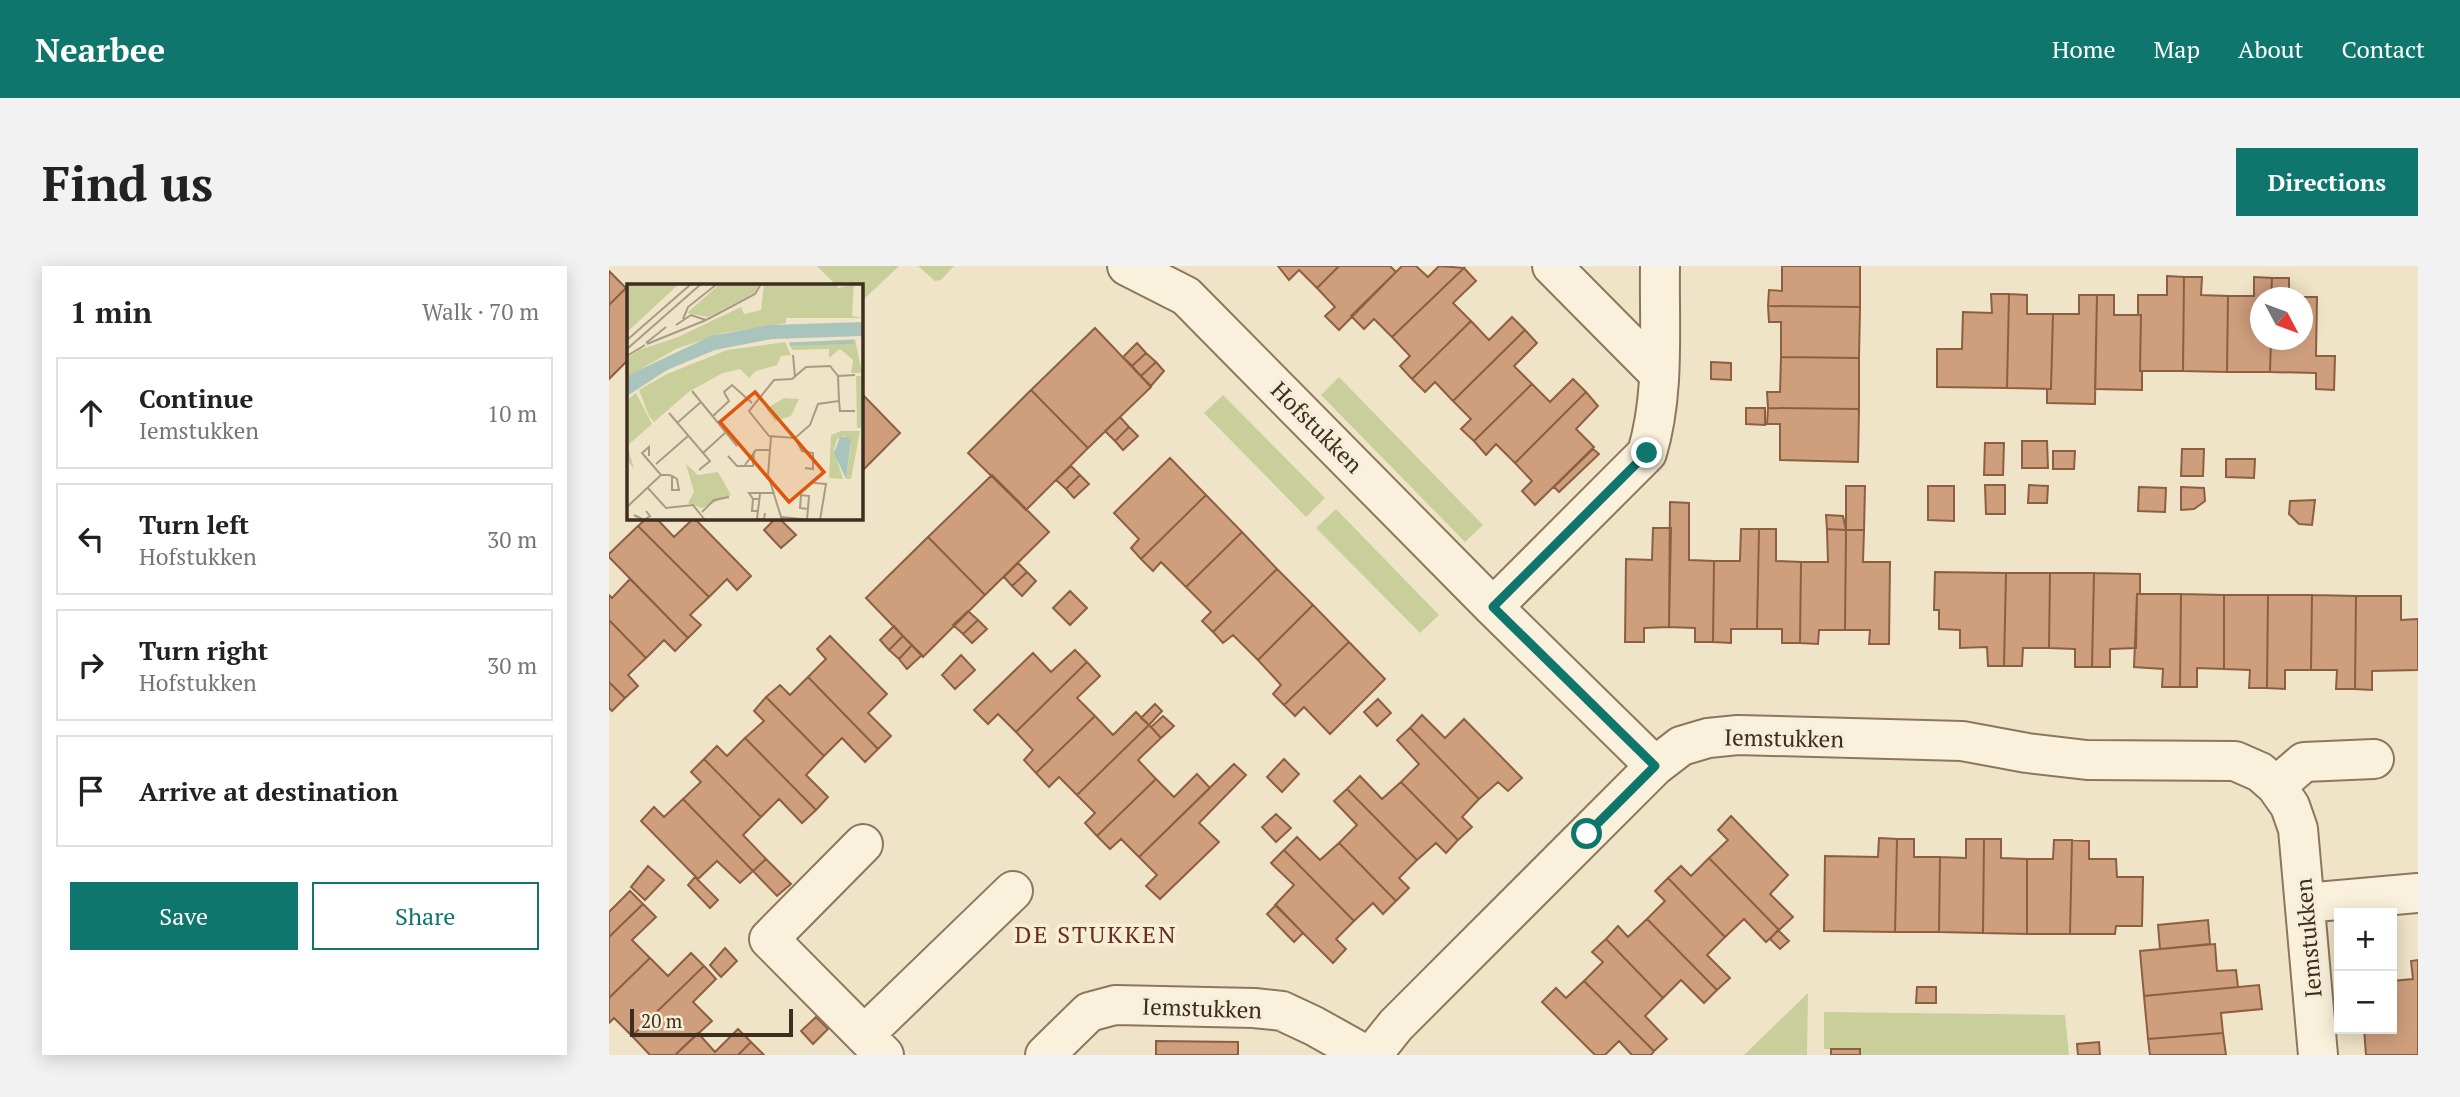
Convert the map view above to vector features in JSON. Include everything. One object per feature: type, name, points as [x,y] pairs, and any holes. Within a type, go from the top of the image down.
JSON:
[{"type":"street","name":"Hofstukken","points":[[1126,266],[1186,296],[1493,607],[1655,766]]},
{"type":"street","points":[[1552,266],[1659,374]]},
{"type":"street","points":[[1493,607],[1647,453],[1655,427],[1659,374],[1660,266]]},
{"type":"street","name":"Iemstukken","points":[[1372,1055],[1396,1025],[1655,766],[1681,746],[1708,738],[1738,735],[1962,741],[2027,754],[2087,760],[2235,761],[2260,772],[2276,786],[2290,806],[2298,829],[2318,1055]]},
{"type":"street","points":[[2276,786],[2304,762],[2374,759]]},
{"type":"street","points":[[863,844],[769,939],[874,1045],[1013,891]]},
{"type":"street","points":[[2305,903],[2418,893]]},
{"type":"street","name":"Iemstukken","points":[[1045,1055],[1089,1012],[1115,1005],[1282,1011],[1366,1055]]},
{"type":"green space","points":[[817,266],[899,266],[863,300],[863,284],[835,284]]},
{"type":"green space","points":[[918,266],[954,266],[941,280],[935,281]]},
{"type":"green space","points":[[1339,377],[1483,525],[1465,542],[1321,395]]},
{"type":"green space","points":[[1223,395],[1325,498],[1306,517],[1204,413]]},
{"type":"green space","points":[[1336,509],[1439,615],[1420,633],[1316,528]]},
{"type":"green space","points":[[1808,993],[1807,1055],[1744,1055]]},
{"type":"green space","points":[[1824,1012],[2065,1015],[2069,1055],[1860,1055],[1860,1049],[1824,1049]]},
{"type":"building","points":[[1278,266],[1339,266],[1317,288],[1299,270],[1289,280]]},
{"type":"building","points":[[1339,266],[1390,266],[1396,272],[1339,330],[1325,316],[1335,307],[1317,288]]},
{"type":"building","points":[[1402,266],[1416,266],[1428,277],[1439,266],[1464,268],[1392,337],[1374,319],[1364,329],[1351,316]]},
{"type":"building","points":[[1782,266],[1860,266],[1860,307],[1768,306],[1769,290],[1782,291]]},
{"type":"building","points":[[1464,268],[1476,281],[1453,303],[1471,321],[1412,379],[1400,366],[1410,356],[1392,337]]},
{"type":"building","points":[[609,271],[626,288],[609,305]]},
{"type":"building","points":[[2167,276],[2184,277],[2183,371],[2140,371],[2141,315],[2138,315],[2138,295],[2167,295]]},
{"type":"building","points":[[2184,277],[2202,277],[2201,295],[2228,296],[2227,372],[2183,371]]},
{"type":"building","points":[[2254,277],[2272,278],[2272,287],[2254,287]]},
{"type":"building","points":[[2272,278],[2289,278],[2289,287],[2272,287]]},
{"type":"building","points":[[627,289],[627,361],[609,379],[609,305]]},
{"type":"building","points":[[1991,294],[2009,294],[2007,388],[1937,387],[1937,349],[1962,349],[1963,312],[1992,313]]},
{"type":"building","points":[[2009,294],[2027,295],[2027,314],[2053,314],[2051,389],[2007,388]]},
{"type":"building","points":[[2079,295],[2097,295],[2095,404],[2047,403],[2047,389],[2051,389],[2053,314],[2079,314]]},
{"type":"building","points":[[2097,295],[2114,295],[2114,315],[2141,315],[2142,390],[2095,389]]},
{"type":"building","points":[[2228,296],[2250,296],[2250,350],[2271,350],[2270,372],[2227,372]]},
{"type":"building","points":[[2313,297],[2317,297],[2316,356],[2335,356],[2334,390],[2316,389],[2316,373],[2270,372],[2271,350],[2313,350]]},
{"type":"building","points":[[1768,306],[1860,307],[1859,358],[1781,357],[1781,322],[1769,322]]},
{"type":"building","points":[[1512,317],[1525,330],[1453,401],[1435,382],[1425,392],[1412,379],[1471,321],[1489,340]]},
{"type":"building","points":[[1095,328],[1151,387],[1088,448],[1031,390]]},
{"type":"building","points":[[1525,330],[1537,343],[1514,366],[1532,384],[1474,441],[1461,429],[1471,419],[1453,401]]},
{"type":"building","points":[[1137,343],[1146,353],[1132,366],[1123,357]]},
{"type":"building","points":[[1146,353],[1156,362],[1141,376],[1132,366]]},
{"type":"building","points":[[1781,357],[1859,358],[1859,409],[1768,408],[1767,392],[1780,392]]},
{"type":"building","points":[[1156,362],[1164,371],[1151,386],[1141,376]]},
{"type":"building","points":[[1711,362],[1731,363],[1731,380],[1711,379]]},
{"type":"building","points":[[1573,379],[1586,392],[1515,463],[1496,444],[1486,455],[1474,441],[1532,384],[1550,402]]},
{"type":"building","points":[[1031,390],[1088,448],[1026,510],[968,453]]},
{"type":"building","points":[[1586,392],[1598,406],[1576,429],[1594,447],[1535,505],[1522,491],[1532,481],[1515,463]]},
{"type":"building","points":[[863,397],[900,433],[863,470]]},
{"type":"building","points":[[1746,408],[1765,408],[1765,425],[1746,424]]},
{"type":"building","points":[[1768,408],[1859,409],[1858,462],[1780,460],[1780,424],[1767,424]]},
{"type":"building","points":[[1120,417],[1129,427],[1115,441],[1105,431]]},
{"type":"building","points":[[1129,427],[1138,436],[1123,450],[1115,441]]},
{"type":"building","points":[[2022,441],[2047,441],[2048,468],[2022,468]]},
{"type":"building","points":[[1985,443],[2004,443],[2003,475],[1984,475]]},
{"type":"building","points":[[1593,449],[1599,454],[1559,492],[1554,487]]},
{"type":"building","points":[[2182,449],[2204,449],[2203,476],[2181,476]]},
{"type":"building","points":[[2053,451],[2075,451],[2074,469],[2053,469]]},
{"type":"building","points":[[1170,458],[1206,495],[1141,559],[1131,548],[1139,539],[1114,513]]},
{"type":"building","points":[[2226,459],[2255,459],[2254,478],[2226,477]]},
{"type":"building","points":[[1071,466],[1080,475],[1066,489],[1056,480]]},
{"type":"building","points":[[992,475],[1049,532],[985,595],[928,537]]},
{"type":"building","points":[[1080,475],[1089,484],[1074,498],[1066,489]]},
{"type":"building","points":[[1985,485],[2005,485],[2005,514],[1986,514]]},
{"type":"building","points":[[2029,485],[2048,486],[2047,503],[2028,503]]},
{"type":"building","points":[[1846,486],[1865,486],[1864,530],[1846,530]]},
{"type":"building","points":[[1928,486],[1954,486],[1954,521],[1928,520]]},
{"type":"building","points":[[2139,487],[2166,488],[2165,512],[2138,511]]},
{"type":"building","points":[[2181,487],[2204,488],[2205,501],[2194,509],[2181,510]]},
{"type":"building","points":[[1206,495],[1242,532],[1186,587],[1161,562],[1153,571],[1141,559]]},
{"type":"building","points":[[2315,500],[2312,525],[2299,524],[2289,514],[2290,501]]},
{"type":"building","points":[[1670,502],[1689,503],[1689,560],[1714,561],[1713,642],[1695,642],[1695,628],[1669,627]]},
{"type":"building","points":[[1826,515],[1843,516],[1846,530],[1827,529]]},
{"type":"building","points":[[645,520],[658,520],[674,537],[692,520],[696,520],[751,576],[737,590],[727,579],[709,597],[638,526]]},
{"type":"building","points":[[774,520],[781,520],[796,535],[781,548],[764,530]]},
{"type":"building","points":[[638,526],[709,597],[690,615],[701,625],[688,638],[609,557]]},
{"type":"building","points":[[1653,528],[1671,528],[1669,627],[1644,628],[1644,642],[1625,642],[1626,559],[1652,560]]},
{"type":"building","points":[[1741,529],[1759,529],[1757,629],[1731,629],[1731,643],[1713,642],[1714,561],[1740,561]]},
{"type":"building","points":[[1759,529],[1776,529],[1776,561],[1801,562],[1800,643],[1782,643],[1782,629],[1757,629]]},
{"type":"building","points":[[1827,529],[1846,530],[1845,630],[1819,630],[1818,644],[1800,643],[1801,562],[1828,562]]},
{"type":"building","points":[[1846,530],[1864,530],[1863,562],[1890,562],[1889,644],[1869,644],[1870,630],[1845,630]]},
{"type":"building","points":[[1242,532],[1277,569],[1213,632],[1202,621],[1211,612],[1186,587]]},
{"type":"building","points":[[928,537],[985,595],[923,657],[866,598]]},
{"type":"building","points":[[1018,563],[1027,572],[1012,586],[1004,577]]},
{"type":"building","points":[[1277,569],[1313,605],[1258,660],[1233,635],[1223,643],[1213,632]]},
{"type":"building","points":[[1027,572],[1036,581],[1022,596],[1012,586]]},
{"type":"building","points":[[1935,572],[2006,573],[2004,666],[1988,666],[1987,647],[1960,648],[1960,630],[1939,629],[1939,610],[1934,610]]},
{"type":"building","points":[[2006,573],[2050,573],[2049,648],[2023,648],[2022,666],[2004,666]]},
{"type":"building","points":[[2050,573],[2094,573],[2092,667],[2075,667],[2075,649],[2049,648]]},
{"type":"building","points":[[2094,573],[2140,574],[2136,648],[2110,649],[2110,667],[2092,667]]},
{"type":"building","points":[[630,579],[688,638],[675,651],[664,640],[646,658],[609,620],[609,595],[612,598]]},
{"type":"building","points":[[1070,591],[1087,608],[1070,625],[1053,608]]},
{"type":"building","points":[[2137,594],[2181,594],[2180,687],[2162,687],[2163,669],[2134,667]]},
{"type":"building","points":[[2181,594],[2224,595],[2224,669],[2197,668],[2197,687],[2180,687]]},
{"type":"building","points":[[2224,595],[2268,595],[2267,688],[2249,688],[2250,670],[2224,669]]},
{"type":"building","points":[[2268,595],[2312,595],[2311,670],[2285,670],[2285,689],[2267,688]]},
{"type":"building","points":[[2312,595],[2356,596],[2355,689],[2336,689],[2337,670],[2311,670]]},
{"type":"building","points":[[2356,596],[2401,596],[2401,620],[2418,619],[2418,670],[2372,671],[2372,690],[2355,689]]},
{"type":"building","points":[[1313,605],[1349,642],[1284,705],[1273,694],[1281,685],[1258,660]]},
{"type":"building","points":[[968,611],[978,620],[963,634],[953,625]]},
{"type":"building","points":[[609,620],[646,658],[628,675],[638,686],[625,698],[609,682]]},
{"type":"building","points":[[978,620],[987,629],[972,643],[963,634]]},
{"type":"building","points":[[894,626],[903,636],[889,650],[880,640]]},
{"type":"building","points":[[830,636],[887,694],[868,713],[891,736],[878,749],[808,677],[826,659],[817,649]]},
{"type":"building","points":[[903,636],[912,645],[899,659],[889,650]]},
{"type":"building","points":[[1349,642],[1385,679],[1330,734],[1304,707],[1295,716],[1284,705]]},
{"type":"building","points":[[912,645],[922,655],[907,669],[899,659]]},
{"type":"building","points":[[1075,650],[1087,662],[1016,732],[998,714],[988,724],[974,710],[1033,653],[1051,672]]},
{"type":"building","points":[[961,655],[975,670],[955,689],[942,675]]},
{"type":"building","points":[[1087,662],[1100,676],[1077,698],[1095,716],[1036,773],[1024,760],[1033,750],[1016,732]]},
{"type":"building","points":[[808,677],[878,749],[865,762],[842,738],[824,756],[766,697],[780,685],[790,695]]},
{"type":"building","points":[[609,682],[625,698],[612,711],[609,708]]},
{"type":"building","points":[[766,697],[824,756],[806,775],[828,797],[816,810],[745,738],[764,721],[754,711]]},
{"type":"building","points":[[1378,699],[1391,713],[1377,726],[1364,712]]},
{"type":"building","points":[[1155,704],[1162,711],[1149,725],[1141,718]]},
{"type":"building","points":[[1136,712],[1149,725],[1077,795],[1059,777],[1049,787],[1036,773],[1095,716],[1113,735]]},
{"type":"building","points":[[1422,715],[1445,738],[1464,719],[1522,778],[1508,791],[1498,782],[1479,799],[1410,728]]},
{"type":"building","points":[[1163,716],[1174,726],[1161,738],[1151,727]]},
{"type":"building","points":[[1149,725],[1161,738],[1138,760],[1156,779],[1097,836],[1085,823],[1095,813],[1077,795]]},
{"type":"building","points":[[1410,728],[1479,799],[1462,817],[1472,827],[1458,840],[1401,782],[1419,764],[1397,740]]},
{"type":"building","points":[[745,738],[816,810],[802,823],[779,799],[761,817],[704,759],[717,746],[727,756]]},
{"type":"building","points":[[704,759],[761,817],[743,835],[766,859],[753,871],[683,799],[701,782],[691,772]]},
{"type":"building","points":[[1284,759],[1299,774],[1282,792],[1267,777]]},
{"type":"building","points":[[1234,764],[1246,775],[1199,823],[1219,842],[1160,899],[1146,886],[1157,875],[1139,857]]},
{"type":"building","points":[[1197,774],[1210,788],[1139,857],[1121,839],[1110,849],[1097,836],[1156,779],[1174,797]]},
{"type":"building","points":[[1360,776],[1382,799],[1401,782],[1458,840],[1446,853],[1436,843],[1417,860],[1347,789]]},
{"type":"building","points":[[1347,789],[1417,860],[1399,878],[1409,888],[1396,901],[1339,843],[1357,825],[1334,801]]},
{"type":"building","points":[[683,799],[753,871],[740,883],[717,861],[698,879],[641,821],[654,807],[664,817]]},
{"type":"building","points":[[1276,814],[1291,828],[1276,842],[1262,827]]},
{"type":"building","points":[[1731,816],[1788,875],[1770,894],[1793,917],[1779,930],[1709,858],[1728,840],[1718,830]]},
{"type":"building","points":[[1297,837],[1320,860],[1339,843],[1396,901],[1383,914],[1373,903],[1354,921],[1284,850]]},
{"type":"building","points":[[1879,838],[1897,839],[1895,932],[1824,931],[1825,856],[1878,857]]},
{"type":"building","points":[[1897,839],[1914,839],[1914,857],[1940,857],[1939,932],[1895,932]]},
{"type":"building","points":[[1966,839],[1984,839],[1983,933],[1939,932],[1940,857],[1966,858]]},
{"type":"building","points":[[1984,839],[2001,839],[2001,858],[2027,859],[2027,934],[1983,933]]},
{"type":"building","points":[[2054,840],[2072,840],[2070,934],[2027,934],[2027,859],[2053,859]]},
{"type":"building","points":[[2072,840],[2089,841],[2089,859],[2116,859],[2117,877],[2143,877],[2142,926],[2116,926],[2115,934],[2070,934]]},
{"type":"building","points":[[1284,850],[1354,921],[1336,939],[1346,949],[1333,963],[1275,905],[1294,885],[1271,863]]},
{"type":"building","points":[[1709,858],[1779,930],[1766,942],[1744,919],[1725,937],[1668,878],[1681,866],[1691,876]]},
{"type":"building","points":[[766,859],[791,884],[777,896],[753,871]]},
{"type":"building","points":[[648,866],[664,880],[645,900],[631,887]]},
{"type":"building","points":[[695,877],[718,900],[710,908],[688,885]]},
{"type":"building","points":[[1668,878],[1725,937],[1707,955],[1730,978],[1717,990],[1647,919],[1665,901],[1655,891]]},
{"type":"building","points":[[630,891],[643,904],[609,937],[609,912]]},
{"type":"building","points":[[643,904],[656,917],[632,940],[650,958],[609,998],[609,937]]},
{"type":"building","points":[[1276,905],[1303,933],[1294,942],[1267,914]]},
{"type":"building","points":[[1647,919],[1717,990],[1704,1003],[1681,980],[1663,998],[1606,939],[1618,926],[1628,937]]},
{"type":"building","points":[[2208,920],[2210,944],[2160,949],[2158,925]]},
{"type":"building","points":[[1778,930],[1789,941],[1780,949],[1770,939]]},
{"type":"building","points":[[1606,939],[1663,998],[1645,1016],[1667,1039],[1654,1051],[1584,981],[1603,962],[1592,952]]},
{"type":"building","points":[[2215,944],[2217,971],[2236,970],[2238,987],[2144,996],[2140,951]]},
{"type":"building","points":[[725,948],[737,961],[721,977],[710,965]]},
{"type":"building","points":[[691,953],[704,966],[632,1036],[614,1018],[609,1023],[609,998],[650,958],[668,976]]},
{"type":"building","points":[[2418,960],[2418,1055],[2366,1055],[2364,1034],[2397,1034],[2397,981],[2413,979],[2411,961]]},
{"type":"building","points":[[704,966],[716,979],[693,1002],[712,1021],[675,1055],[650,1055],[632,1036]]},
{"type":"building","points":[[1584,981],[1654,1051],[1651,1055],[1632,1055],[1619,1041],[1605,1055],[1595,1055],[1542,1002],[1556,988],[1566,998]]},
{"type":"building","points":[[2259,985],[2262,1009],[2221,1013],[2223,1033],[2148,1039],[2144,996]]},
{"type":"building","points":[[1917,987],[1936,987],[1936,1003],[1916,1003]]},
{"type":"building","points":[[816,1017],[828,1029],[813,1044],[801,1031]]},
{"type":"building","points":[[738,1029],[751,1042],[738,1055],[675,1055],[698,1033],[715,1052]]},
{"type":"building","points":[[2223,1033],[2226,1055],[2150,1055],[2148,1039]]},
{"type":"building","points":[[1156,1041],[1238,1042],[1238,1055],[1156,1055]]},
{"type":"building","points":[[751,1042],[764,1055],[738,1055]]},
{"type":"building","points":[[2099,1042],[2100,1055],[2078,1055],[2077,1044]]},
{"type":"building","points":[[1831,1049],[1860,1049],[1860,1055],[1831,1055]]},
{"type":"district","name":"DE STUKKEN","points":[[1096,934]]},
{"type":"route","points":[[1587,834],[1655,766],[1493,607],[1647,453]]}]
